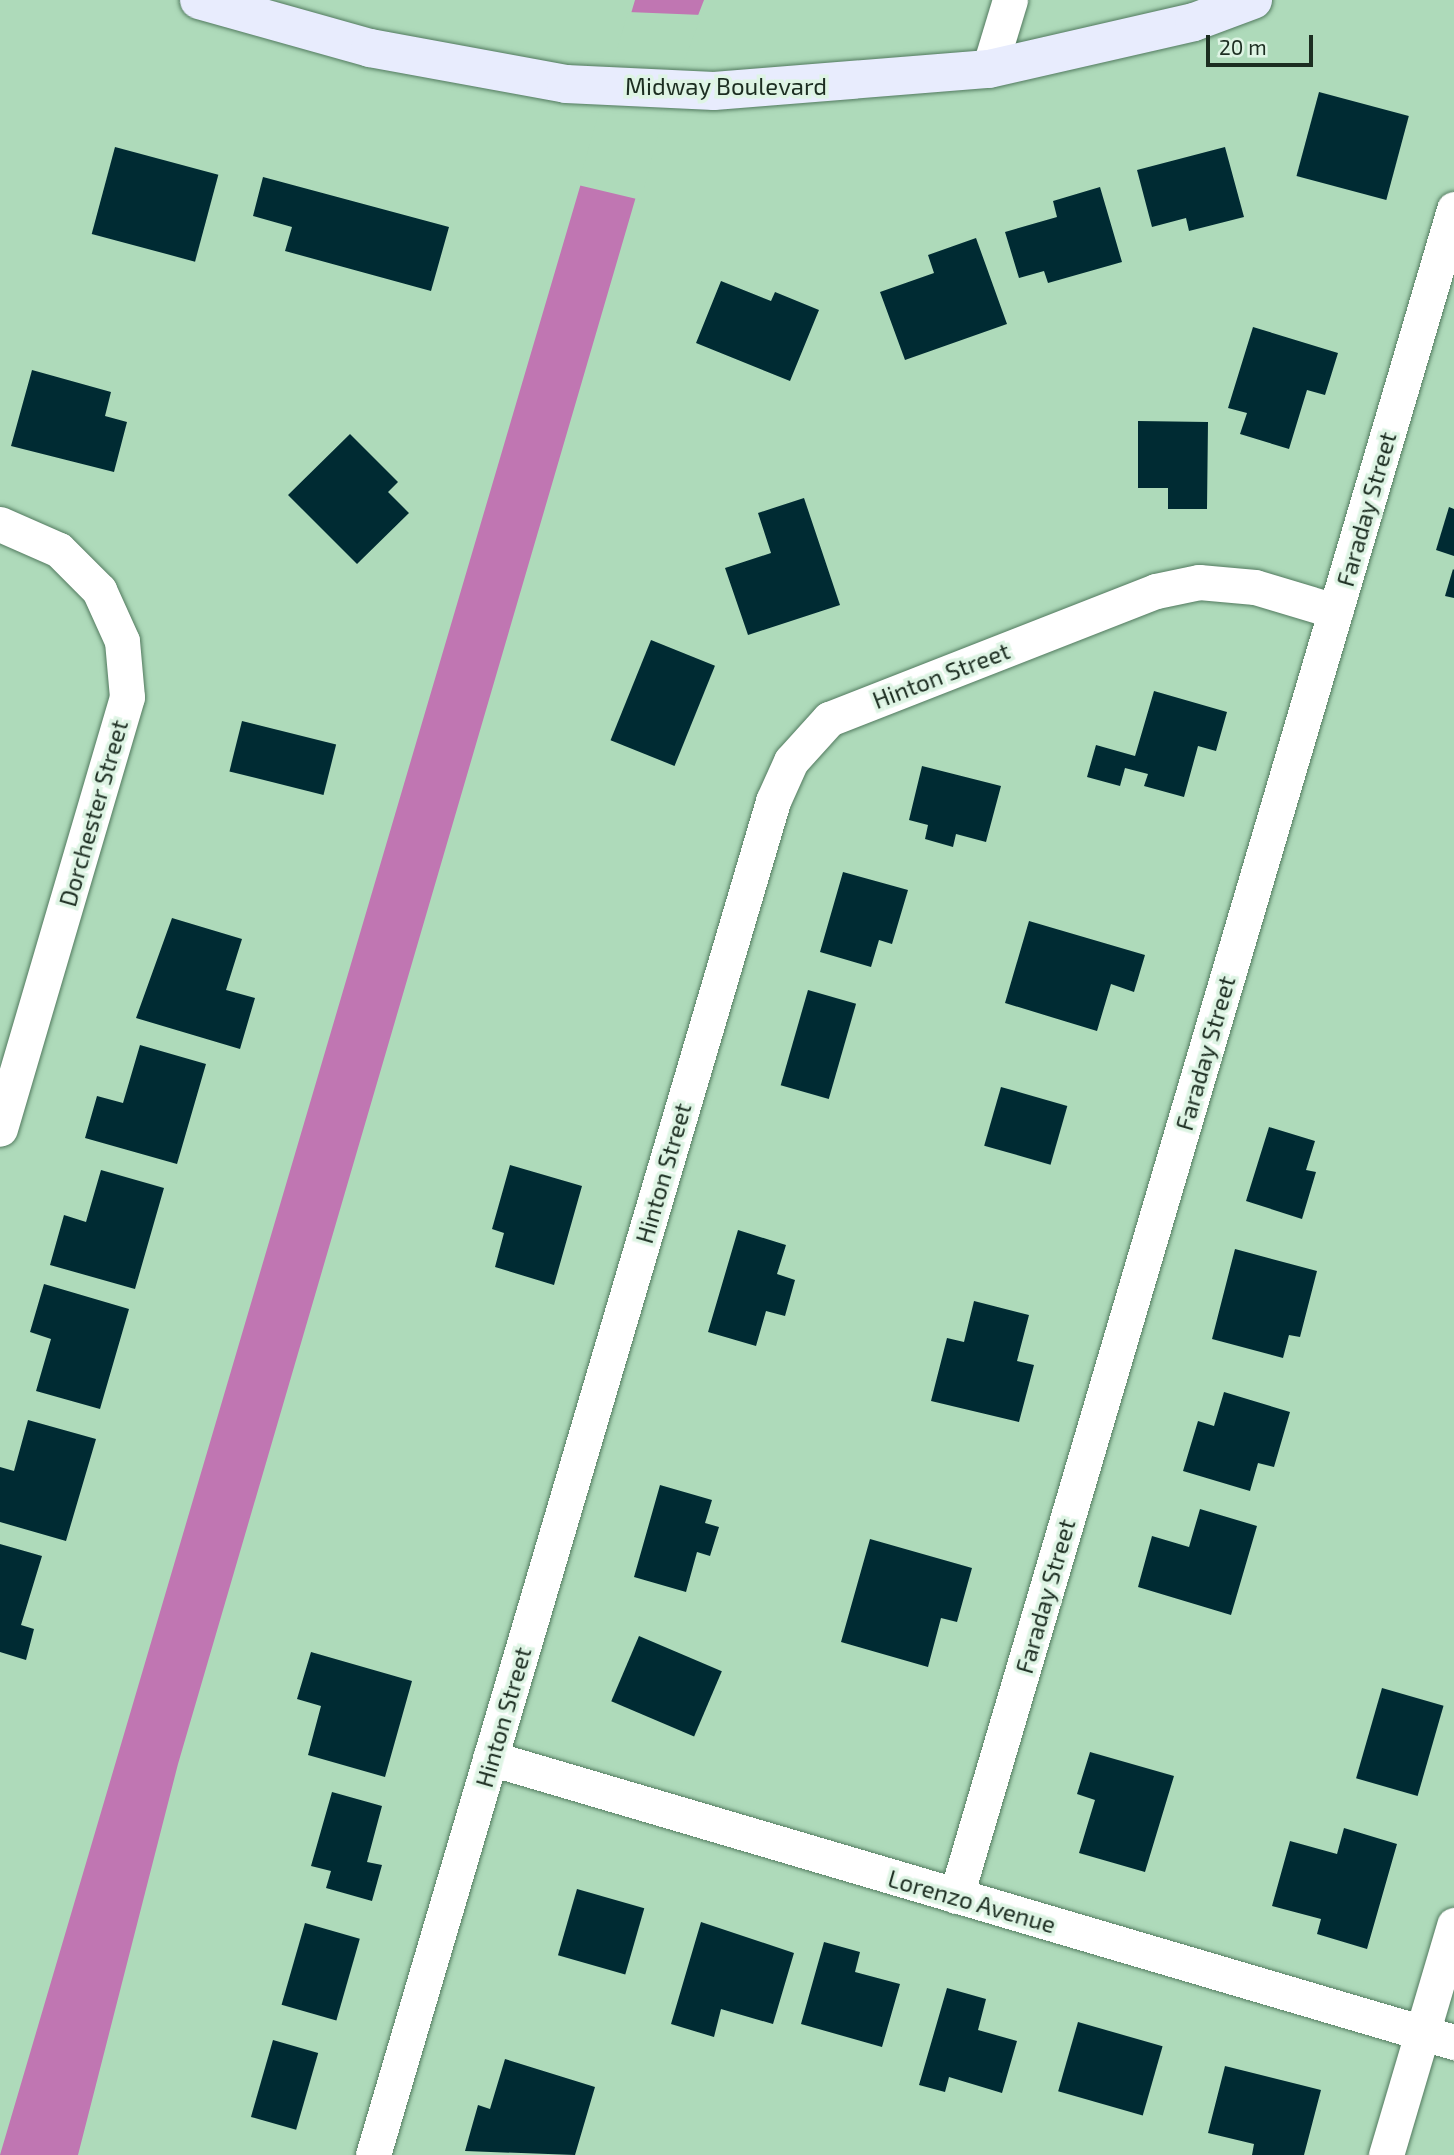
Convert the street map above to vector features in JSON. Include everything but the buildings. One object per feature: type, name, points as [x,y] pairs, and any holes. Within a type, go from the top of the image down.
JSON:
[{"type":"street","name":"Midway Boulevard","points":[[199,0],[370,48],[566,84],[714,91],[989,69],[1194,22],[1253,0]]},
{"type":"street","points":[[989,69],[1010,0]]},
{"type":"street","name":"Faraday Street","points":[[956,1896],[1454,209]]},
{"type":"street","name":"Dorchester Street","points":[[0,1129],[127,697],[122,641],[99,590],[59,550],[11,528]]},
{"type":"street","name":"Hinton Street","points":[[373,2155],[773,801],[791,761],[829,719],[1156,591],[1199,582],[1255,587],[1335,611]]},
{"type":"street","name":"Lorenzo Avenue","points":[[490,1758],[1438,2038]]},
{"type":"street","points":[[1386,2155],[1438,2038],[1454,1925]]},
{"type":"shaded area","points":[[635,0],[704,0],[661,111],[178,1764],[78,2155],[0,2155]]},
{"type":"pier","points":[[628,12],[702,15],[664,112],[641,200],[578,185]]}]
